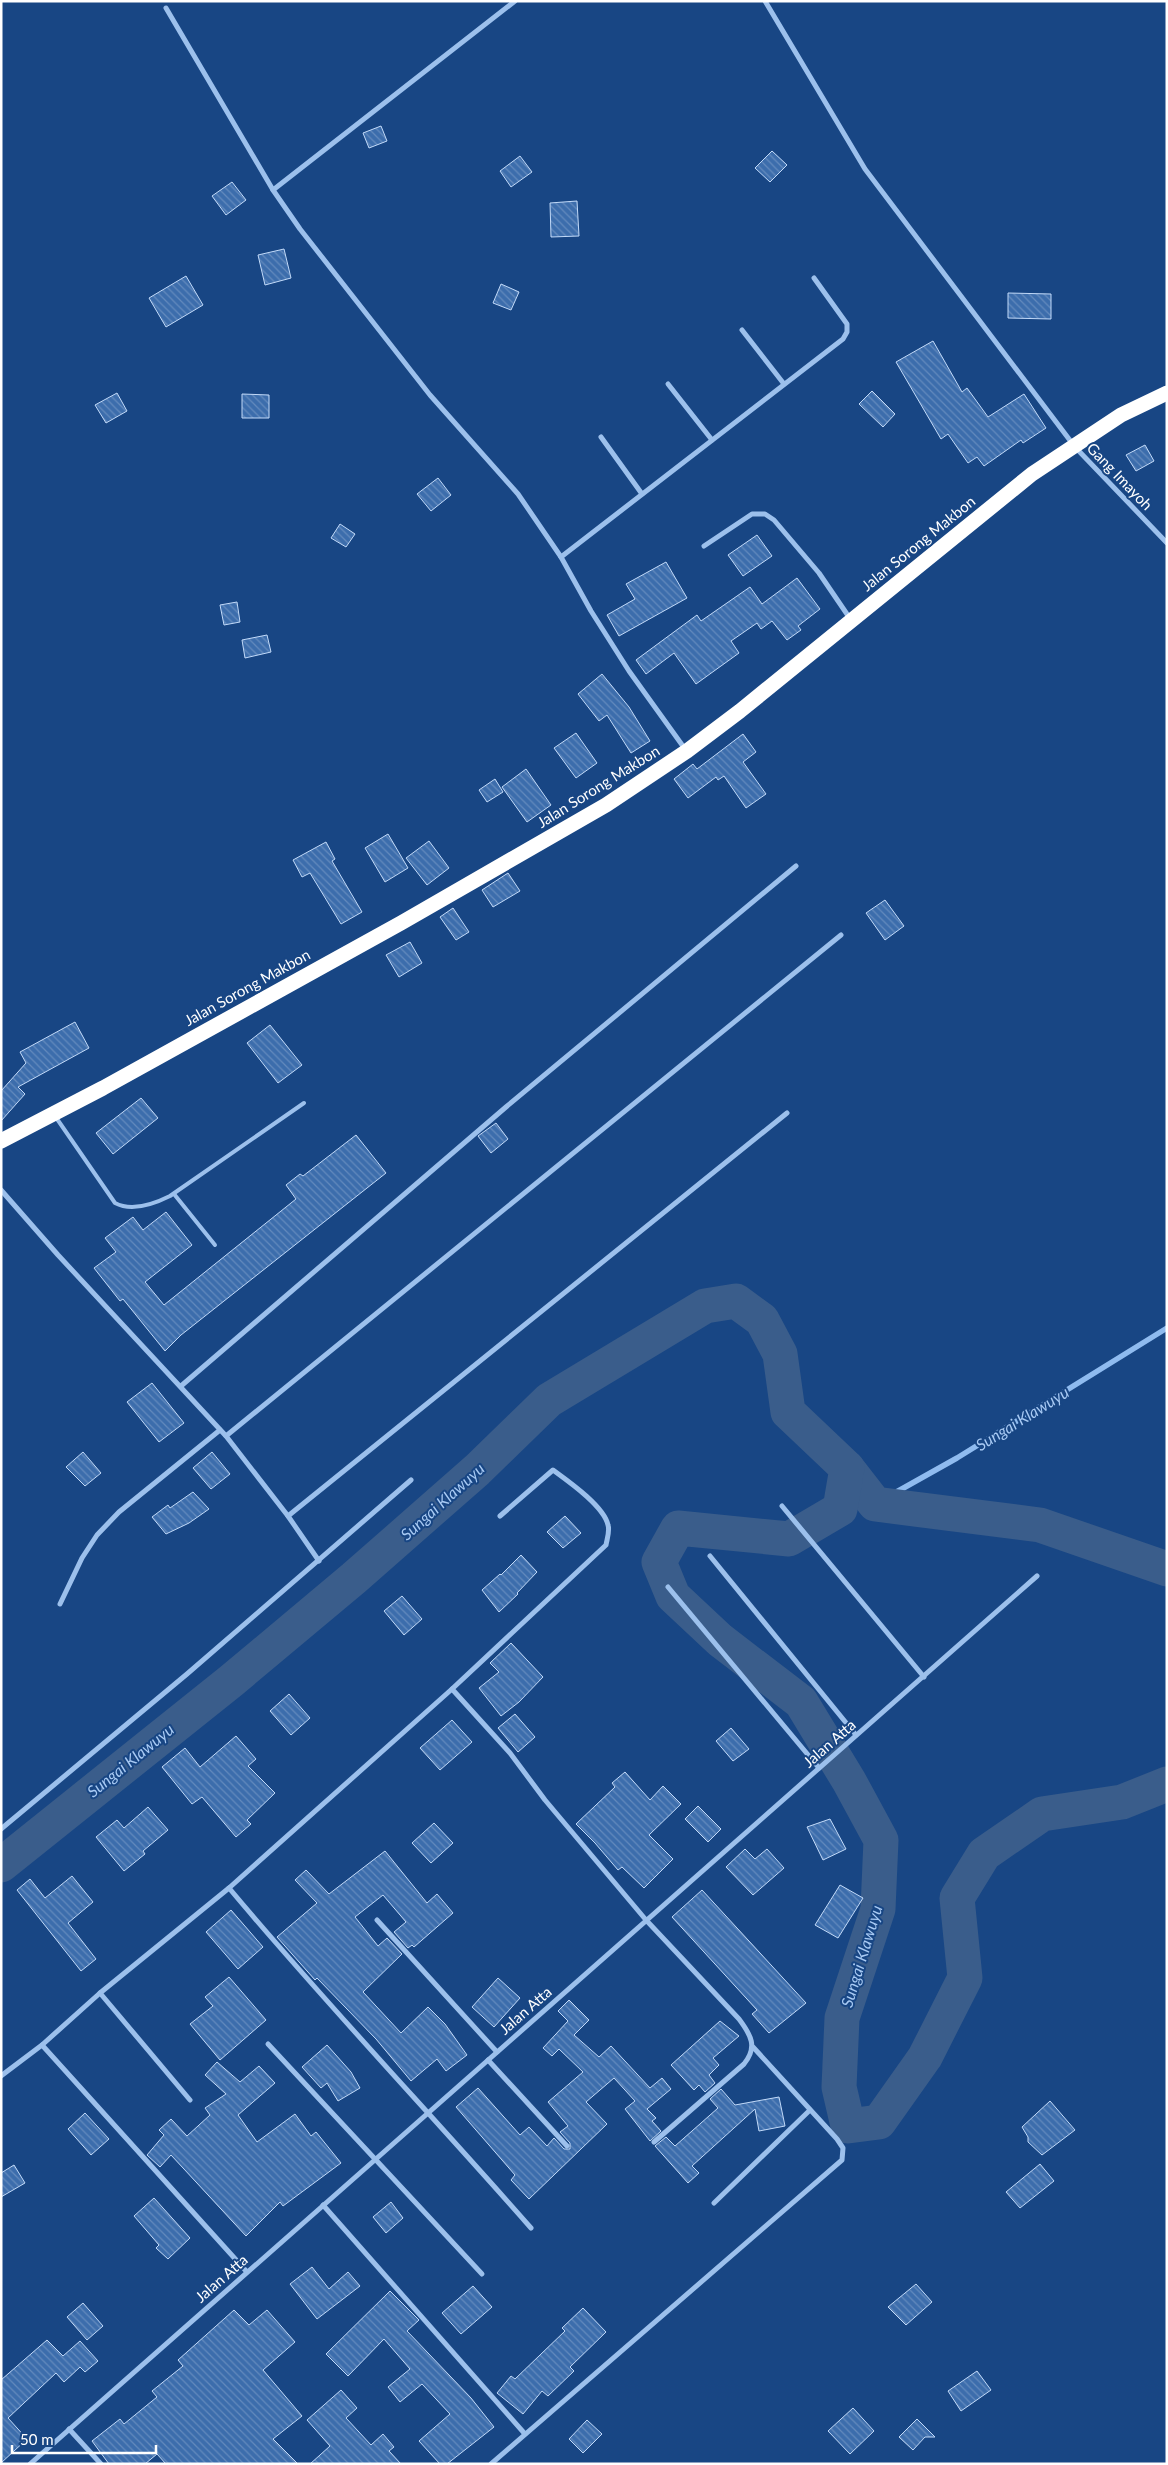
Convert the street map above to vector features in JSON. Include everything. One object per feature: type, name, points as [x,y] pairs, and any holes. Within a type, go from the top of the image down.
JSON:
[{"type":"highway","name":"Jalan Sorong Makbon","points":[[1,1141],[54,1114],[401,923],[606,805],[687,751],[740,711],[1032,474],[1121,415],[1167,393]]},
{"type":"street","points":[[273,190],[515,1]]},
{"type":"street","name":"Gang Imayoh","points":[[765,1],[865,169],[1075,447],[1167,543]]},
{"type":"street","points":[[166,8],[273,190],[300,229],[392,347],[518,494],[561,557],[591,611],[629,671],[687,751]]},
{"type":"street","points":[[561,557],[843,338],[847,332],[844,319],[814,278]]},
{"type":"street","points":[[742,330],[784,384]]},
{"type":"street","points":[[668,384],[712,440]]},
{"type":"street","points":[[601,438],[642,494]]},
{"type":"street","points":[[704,546],[752,514],[765,514],[774,520],[819,573],[852,620]]},
{"type":"street","points":[[181,1386],[506,1107],[796,866]]},
{"type":"street","points":[[226,1436],[841,935]]},
{"type":"street","points":[[288,1516],[787,1113]]},
{"type":"street","points":[[1,1190],[58,1255],[226,1436],[288,1516],[319,1561]]},
{"type":"street","points":[[60,1604],[82,1558],[97,1535],[119,1512],[220,1430]]},
{"type":"street","points":[[2,2075],[42,2044],[100,1993],[229,1888],[452,1689],[606,1545],[609,1526],[602,1513],[574,1486],[553,1470],[500,1516]]},
{"type":"street","points":[[1,1829],[187,1674],[411,1480]]},
{"type":"street","points":[[782,1506],[924,1677]]},
{"type":"street","points":[[710,1556],[856,1736]]},
{"type":"street","name":"Jalan Atta","points":[[30,2464],[1037,1576]]},
{"type":"street","points":[[668,1587],[819,1768]]},
{"type":"street","points":[[452,1689],[510,1753],[545,1800],[646,1920],[739,2020],[751,2037],[753,2047],[750,2057],[744,2064],[654,2142]]},
{"type":"street","points":[[229,1888],[273,1940],[531,2228]]},
{"type":"street","points":[[377,1920],[498,2052]]},
{"type":"street","points":[[100,1993],[190,2100]]},
{"type":"street","points":[[42,2044],[247,2272]]},
{"type":"street","points":[[268,2044],[482,2274]]},
{"type":"street","points":[[493,2463],[842,2160],[843,2148],[837,2139],[753,2047]]},
{"type":"street","points":[[488,2060],[567,2146]]},
{"type":"street","points":[[714,2203],[810,2110]]},
{"type":"street","points":[[324,2205],[525,2434]]},
{"type":"street","points":[[69,2429],[101,2464]]},
{"type":"lane","points":[[54,1114],[115,1203],[125,1206],[138,1206],[156,1203],[174,1194],[304,1103]]},
{"type":"lane","points":[[174,1194],[215,1245]]},
{"type":"building","points":[[381,126],[387,141],[369,148],[363,133]]},
{"type":"building","points":[[772,151],[787,165],[770,182],[755,168]]},
{"type":"building","points":[[520,156],[532,172],[511,187],[500,171]]},
{"type":"building","points":[[232,182],[246,200],[226,215],[212,196]]},
{"type":"building","points":[[577,201],[579,236],[551,237],[550,203]]},
{"type":"building","points":[[284,249],[291,278],[265,285],[258,255]]},
{"type":"building","points":[[186,276],[203,305],[166,327],[149,298]]},
{"type":"building","points":[[501,284],[519,292],[511,310],[493,303]]},
{"type":"building","points":[[1008,293],[1051,294],[1051,319],[1008,318]]},
{"type":"building","points":[[933,341],[962,392],[967,388],[988,417],[1024,394],[1046,428],[1023,443],[1021,440],[984,466],[977,457],[968,463],[948,434],[941,439],[896,362]]},
{"type":"building","points":[[872,391],[895,414],[883,427],[859,404]]},
{"type":"building","points":[[117,393],[127,411],[106,423],[95,405]]},
{"type":"building","points":[[242,394],[269,395],[269,418],[242,418]]},
{"type":"building","points":[[1145,445],[1154,461],[1136,471],[1126,455]]},
{"type":"building","points":[[438,478],[451,495],[431,511],[417,494]]},
{"type":"building","points":[[340,524],[355,534],[346,547],[331,538]]},
{"type":"building","points":[[757,535],[772,556],[743,576],[728,555]]},
{"type":"building","points":[[666,562],[687,598],[619,636],[607,615],[635,599],[626,584]]},
{"type":"building","points":[[797,578],[820,609],[798,626],[801,630],[787,640],[772,621],[761,629],[757,623],[731,641],[739,653],[696,684],[674,653],[646,674],[636,660],[697,615],[701,621],[750,587],[762,604]]},
{"type":"building","points":[[237,602],[240,622],[224,625],[220,605]]},
{"type":"building","points":[[267,635],[271,652],[245,658],[242,640]]},
{"type":"building","points":[[602,674],[629,707],[650,741],[631,753],[607,715],[599,721],[578,694]]},
{"type":"building","points":[[576,733],[597,763],[576,778],[554,748]]},
{"type":"building","points":[[743,734],[756,752],[743,762],[766,794],[746,808],[724,776],[718,780],[716,777],[688,798],[674,779],[693,764],[697,769]]},
{"type":"building","points":[[526,769],[551,805],[527,822],[502,787]]},
{"type":"building","points":[[495,779],[503,792],[487,802],[479,790]]},
{"type":"building","points":[[388,834],[408,868],[385,882],[365,848]]},
{"type":"building","points":[[429,841],[449,868],[427,885],[406,858]]},
{"type":"building","points":[[326,842],[335,859],[332,861],[362,912],[341,924],[310,873],[302,877],[293,860]]},
{"type":"building","points":[[508,873],[520,891],[493,907],[482,890]]},
{"type":"building","points":[[885,900],[904,926],[885,940],[866,913]]},
{"type":"building","points":[[453,908],[469,932],[456,940],[440,917]]},
{"type":"building","points":[[410,942],[422,963],[399,977],[386,955]]},
{"type":"building","points":[[75,1022],[89,1048],[18,1087],[25,1094],[1,1121],[1,1091],[26,1063],[20,1052]]},
{"type":"building","points":[[270,1025],[302,1065],[278,1083],[247,1043]]},
{"type":"building","points":[[141,1098],[158,1118],[113,1154],[96,1133]]},
{"type":"building","points":[[496,1123],[508,1139],[491,1153],[478,1136]]},
{"type":"building","points":[[356,1135],[386,1173],[181,1335],[165,1351],[123,1299],[120,1301],[94,1268],[116,1252],[105,1238],[133,1217],[143,1230],[166,1212],[192,1245],[145,1282],[164,1305],[296,1199],[286,1185],[300,1174],[303,1176]]},
{"type":"building","points":[[152,1383],[184,1423],[159,1442],[127,1402]]},
{"type":"building","points":[[83,1452],[101,1473],[85,1486],[66,1467]]},
{"type":"building","points":[[212,1452],[230,1474],[211,1489],[193,1468]]},
{"type":"building","points":[[193,1492],[209,1509],[189,1523],[166,1534],[152,1517],[168,1505],[170,1508]]},
{"type":"building","points":[[565,1516],[581,1533],[563,1548],[547,1532]]},
{"type":"building","points":[[521,1555],[537,1572],[499,1612],[482,1590],[501,1575]]},
{"type":"building","points":[[402,1596],[422,1619],[404,1635],[384,1611]]},
{"type":"building","points":[[511,1643],[543,1677],[519,1702],[501,1716],[479,1688],[499,1672],[490,1663]]},
{"type":"building","points":[[289,1694],[310,1718],[291,1735],[270,1711]]},
{"type":"building","points":[[515,1714],[535,1737],[518,1752],[498,1728]]},
{"type":"building","points":[[452,1720],[472,1742],[440,1770],[420,1748]]},
{"type":"building","points":[[731,1728],[749,1749],[733,1761],[716,1741]]},
{"type":"building","points":[[236,1736],[256,1759],[248,1766],[275,1793],[247,1820],[251,1824],[236,1837],[202,1797],[192,1804],[162,1767],[185,1748],[200,1767]]},
{"type":"building","points":[[625,1772],[650,1800],[663,1786],[681,1804],[649,1835],[673,1859],[644,1888],[622,1867],[618,1870],[576,1824],[615,1787],[612,1783]]},
{"type":"building","points":[[698,1806],[721,1829],[708,1842],[685,1819]]},
{"type":"building","points":[[148,1807],[168,1830],[143,1851],[145,1854],[124,1871],[96,1837],[117,1820],[124,1828]]},
{"type":"building","points":[[830,1819],[846,1849],[823,1860],[807,1827]]},
{"type":"building","points":[[434,1823],[453,1843],[431,1863],[412,1843]]},
{"type":"building","points":[[745,1849],[755,1859],[767,1849],[784,1868],[753,1895],[726,1867]]},
{"type":"building","points":[[385,1851],[427,1903],[437,1894],[453,1913],[414,1947],[412,1945],[408,1948],[394,1932],[406,1922],[383,1895],[355,1917],[378,1946],[387,1938],[402,1954],[363,1992],[401,2033],[428,2007],[445,2024],[467,2055],[446,2071],[437,2059],[411,2081],[376,2039],[317,1978],[315,1980],[277,1937],[317,1903],[295,1880],[306,1870],[329,1894]]},
{"type":"building","points":[[72,1876],[93,1902],[68,1923],[96,1959],[81,1971],[17,1890],[30,1879],[45,1898]]},
{"type":"building","points":[[840,1885],[863,1898],[838,1938],[815,1925]]},
{"type":"building","points":[[702,1890],[806,2003],[769,2033],[752,2014],[757,2010],[672,1917]]},
{"type":"building","points":[[231,1910],[263,1947],[238,1969],[206,1932]]},
{"type":"building","points":[[229,1977],[266,2020],[220,2060],[190,2024],[213,2006],[205,1997]]},
{"type":"building","points":[[498,1978],[520,1998],[494,2027],[472,2007]]},
{"type":"building","points":[[569,2000],[589,2020],[574,2035],[599,2057],[611,2046],[650,2088],[662,2078],[671,2089],[647,2109],[656,2118],[652,2121],[661,2131],[650,2141],[625,2109],[635,2101],[614,2078],[586,2102],[607,2124],[529,2199],[511,2180],[515,2175],[456,2107],[478,2088],[520,2135],[529,2127],[547,2146],[554,2138],[564,2149],[570,2149],[570,2143],[560,2132],[568,2126],[548,2102],[583,2072],[559,2049],[552,2056],[543,2048],[568,2021],[558,2011]]},
{"type":"building","points":[[720,2021],[739,2036],[713,2058],[719,2065],[709,2075],[715,2083],[705,2092],[699,2085],[694,2090],[671,2065]]},
{"type":"building","points":[[327,2045],[351,2072],[360,2088],[338,2101],[327,2083],[321,2088],[302,2067]]},
{"type":"building","points":[[217,2062],[240,2082],[259,2066],[275,2083],[238,2115],[257,2142],[295,2114],[311,2136],[316,2132],[341,2163],[283,2206],[280,2202],[246,2236],[171,2155],[160,2167],[147,2155],[164,2135],[159,2130],[171,2119],[187,2136],[210,2115],[205,2108],[226,2094],[205,2075]]},
{"type":"building","points":[[721,2089],[735,2105],[779,2097],[785,2126],[759,2131],[755,2109],[692,2166],[699,2173],[688,2183],[655,2146],[666,2137],[675,2146],[718,2108],[710,2099]]},
{"type":"building","points":[[1050,2101],[1075,2130],[1042,2155],[1028,2142],[1028,2137],[1022,2127]]},
{"type":"building","points":[[85,2113],[109,2139],[91,2155],[68,2129]]},
{"type":"building","points":[[1040,2164],[1054,2181],[1020,2208],[1006,2192]]},
{"type":"building","points":[[14,2165],[25,2183],[1,2197],[1,2173]]},
{"type":"building","points":[[154,2198],[190,2238],[168,2259],[156,2248],[159,2245],[134,2216]]},
{"type":"building","points":[[391,2202],[403,2218],[386,2233],[373,2217]]},
{"type":"building","points":[[312,2267],[329,2289],[348,2272],[360,2286],[317,2319],[290,2284]]},
{"type":"building","points":[[916,2284],[932,2302],[906,2325],[888,2307]]},
{"type":"building","points":[[473,2286],[492,2307],[461,2334],[442,2313]]},
{"type":"building","points":[[390,2291],[419,2320],[407,2331],[471,2398],[494,2427],[447,2464],[440,2464],[419,2441],[450,2414],[422,2384],[400,2402],[388,2387],[410,2369],[384,2339],[348,2376],[326,2354]]},
{"type":"building","points":[[83,2303],[103,2326],[87,2340],[67,2317]]},
{"type":"building","points":[[583,2308],[606,2332],[570,2367],[574,2371],[548,2396],[542,2391],[523,2414],[497,2393],[511,2376],[515,2379],[565,2331],[562,2328]]},
{"type":"building","points":[[234,2310],[249,2325],[267,2310],[295,2342],[263,2370],[302,2416],[273,2439],[298,2464],[166,2464],[157,2454],[145,2464],[109,2464],[92,2441],[120,2419],[124,2424],[157,2397],[152,2391],[183,2366],[178,2360]]},
{"type":"building","points":[[47,2340],[63,2356],[80,2341],[98,2361],[85,2372],[80,2367],[64,2382],[56,2373],[8,2418],[27,2439],[1,2463],[1,2380]]},
{"type":"building","points":[[977,2371],[991,2390],[961,2411],[948,2391]]},
{"type":"building","points":[[341,2390],[357,2408],[346,2418],[371,2445],[383,2434],[394,2447],[389,2451],[401,2464],[310,2464],[330,2446],[307,2420]]},
{"type":"building","points":[[853,2408],[874,2431],[850,2454],[828,2431]]},
{"type":"building","points":[[917,2419],[935,2437],[925,2437],[913,2450],[899,2437]]},
{"type":"building","points":[[587,2420],[602,2434],[583,2453],[569,2439]]},
{"type":"waterway","name":"Sungai Klawuyu","points":[[1,1865],[231,1681],[354,1578],[477,1470],[549,1400],[705,1306],[736,1301],[762,1320],[780,1354],[788,1412],[847,1468],[840,1509],[789,1539],[678,1528],[659,1562],[673,1596],[720,1640],[801,1702],[849,1781],[881,1840],[878,1909],[842,2018],[839,2087],[848,2126],[879,2122],[925,2057],[965,1978],[957,1898],[984,1854],[1042,1814],[1122,1802],[1167,1784]]},
{"type":"waterway","name":"Sungai Klawuyu","points":[[875,1504],[957,1458],[1167,1328]]},
{"type":"waterway","name":"Sungai Klawuyu","points":[[847,1468],[875,1504],[1040,1525],[1167,1569]]}]
